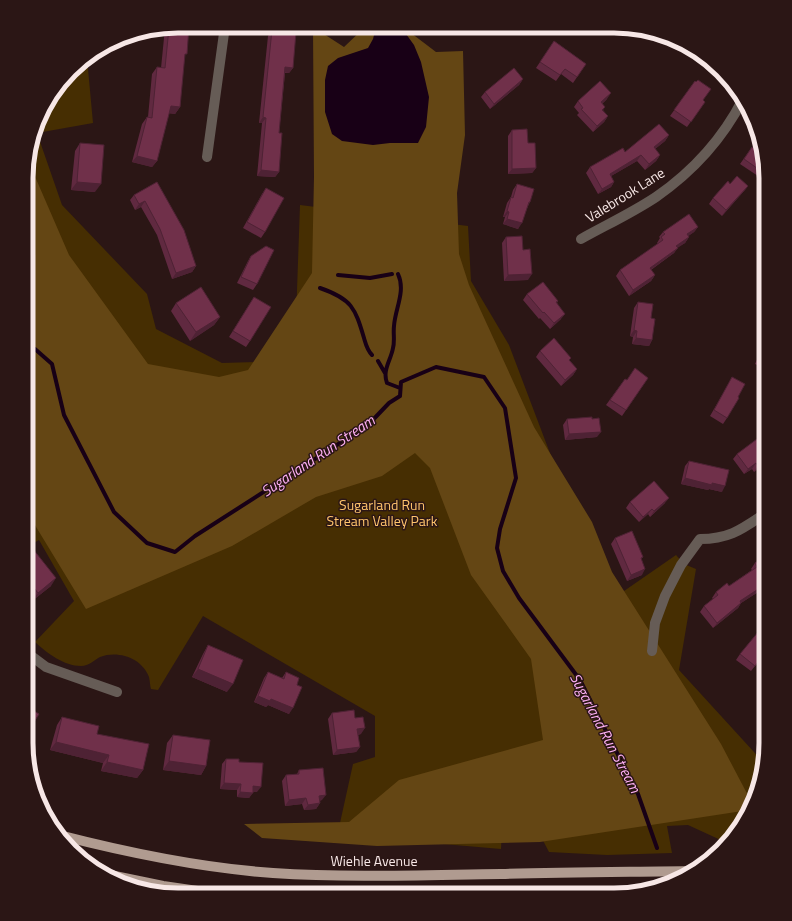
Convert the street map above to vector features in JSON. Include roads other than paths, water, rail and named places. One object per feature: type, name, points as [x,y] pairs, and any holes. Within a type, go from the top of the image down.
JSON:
[{"type":"main road","name":"Wiehle Avenue","points":[[68,837],[98,845],[191,863],[273,873],[389,876],[682,871]]},
{"type":"main road","points":[[129,879],[177,888]]},
{"type":"street","points":[[207,157],[224,33]]},
{"type":"street","name":"Valebrook Lane","points":[[581,239],[631,212],[680,178],[722,133],[739,105]]},
{"type":"street","points":[[652,651],[655,623],[665,596],[680,565],[700,540],[729,536],[759,518]]},
{"type":"street","points":[[33,657],[46,667],[117,692]]},
{"type":"waterway","points":[[338,275],[370,278],[392,274]]},
{"type":"waterway","points":[[398,274],[401,293],[395,320],[394,345],[387,365],[386,378],[387,383],[400,388]]},
{"type":"waterway","points":[[320,288],[339,296],[351,306],[358,319],[367,347],[372,355]]},
{"type":"waterway","name":"Sugarland Run Stream","points":[[33,348],[52,364],[64,415],[114,512],[147,543],[175,552],[195,536],[368,425],[389,403],[400,396],[401,382],[436,367],[484,377],[505,408],[516,478],[500,529],[497,548],[503,571],[519,598],[580,680],[638,794],[657,848]]},
{"type":"waterway","points":[[378,361],[385,373]]},
{"type":"park label","name":"Sugarland Run Stream Valley Park","points":[[382,514]]}]
